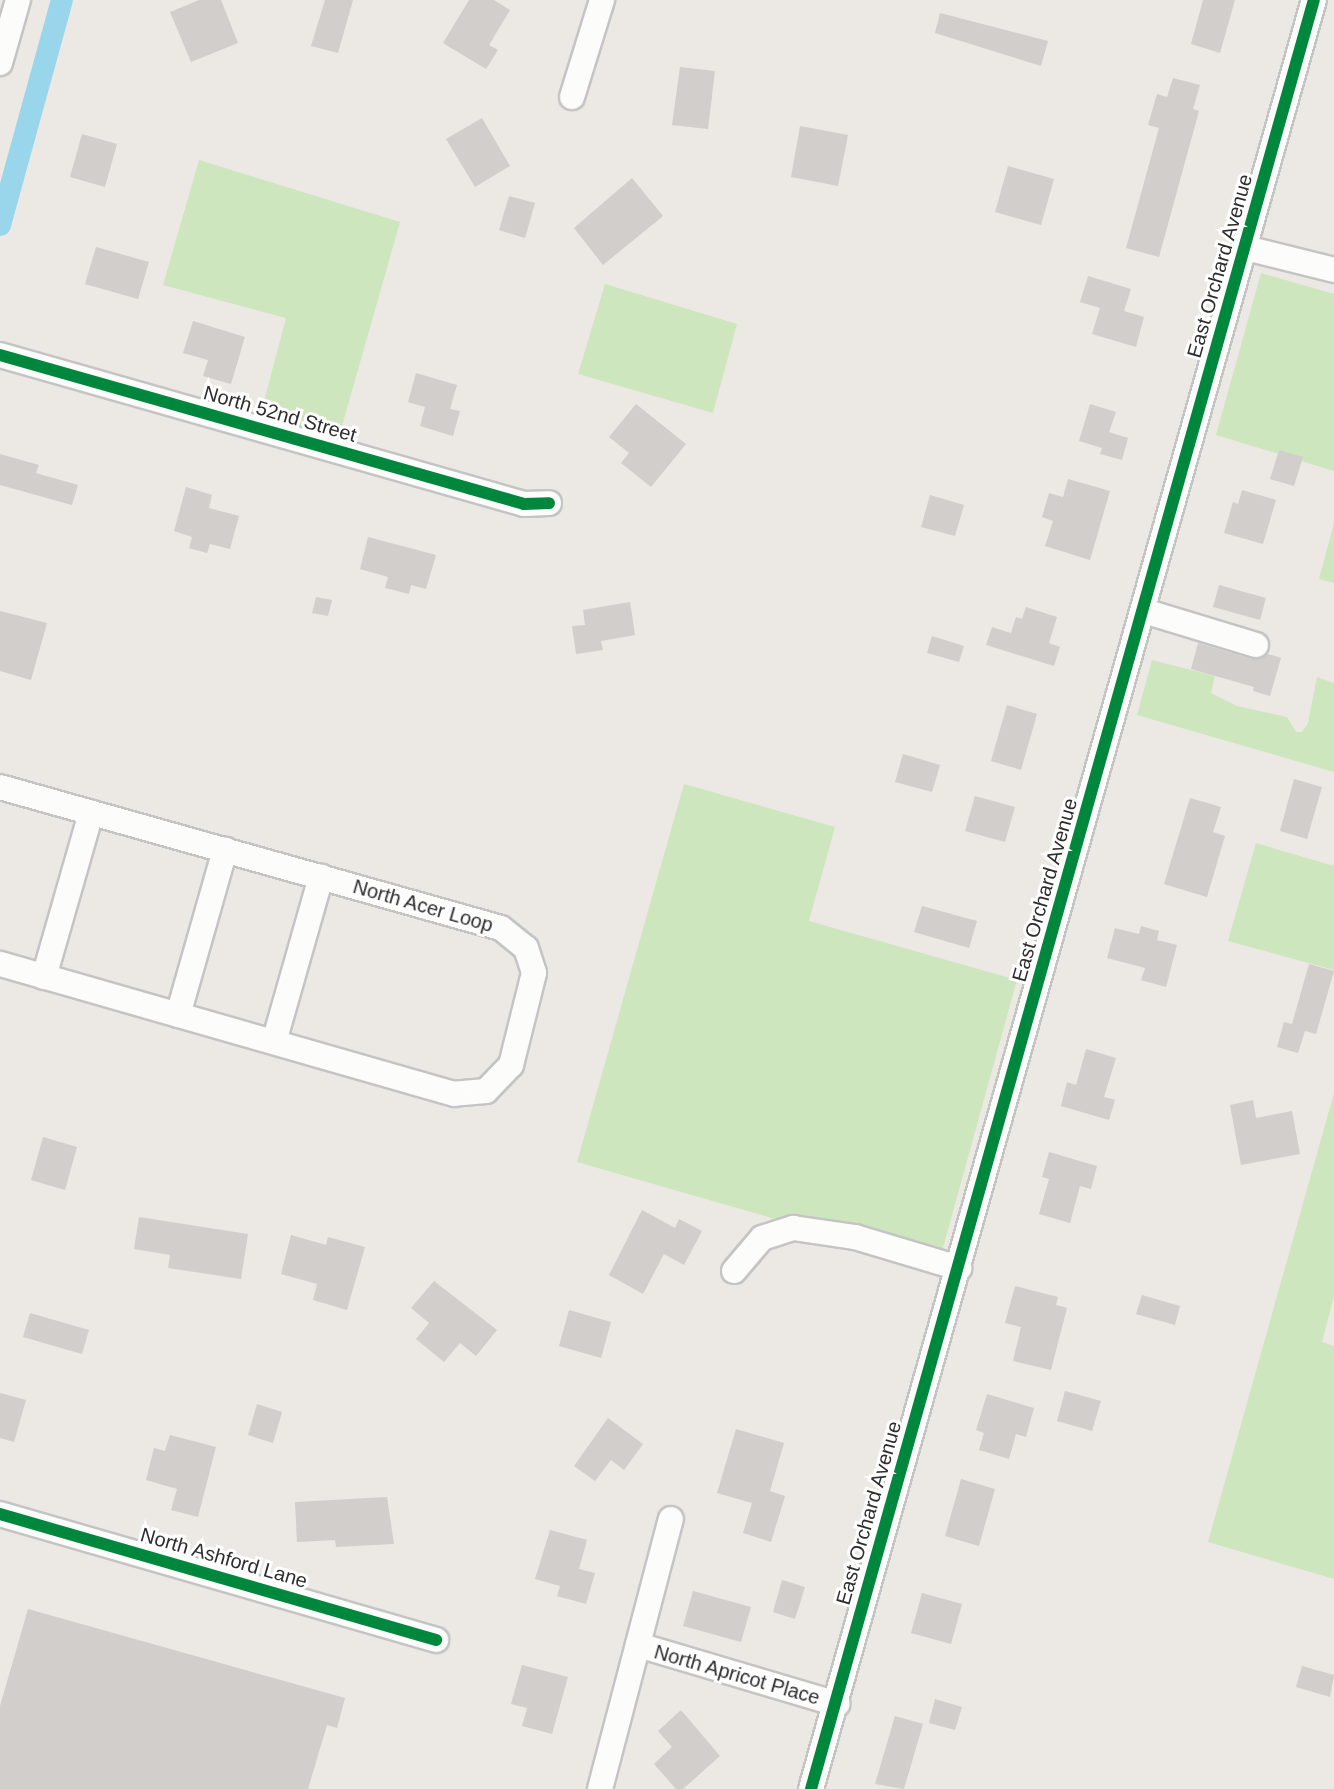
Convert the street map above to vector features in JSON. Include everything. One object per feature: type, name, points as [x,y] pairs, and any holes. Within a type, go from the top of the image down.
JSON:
[{"type":"street","points":[[0,63],[18,0]]},
{"type":"street","points":[[572,97],[602,0]]},
{"type":"street","name":"East Orchard Avenue","points":[[811,1789],[1246,248],[1320,8]]},
{"type":"street","points":[[1246,248],[1334,270]]},
{"type":"street","name":"North 52nd Street","points":[[0,355],[524,504],[549,503]]},
{"type":"street","points":[[1144,611],[1256,645]]},
{"type":"street","name":"North Acer Loop","points":[[0,787],[501,928],[526,948],[534,973],[511,1065],[486,1091],[454,1094],[0,964]]},
{"type":"street","points":[[44,977],[91,813]]},
{"type":"street","points":[[178,1015],[225,850]]},
{"type":"street","points":[[274,1042],[321,877]]},
{"type":"street","points":[[734,1271],[762,1238],[793,1228],[855,1237],[959,1268]]},
{"type":"street","name":"North Ashford Lane","points":[[0,1514],[436,1640]]},
{"type":"street","name":"North Apricot Place","points":[[600,1789],[671,1519]]},
{"type":"street","name":"North Apricot Place","points":[[638,1645],[837,1704]]},
{"type":"green space","points":[[199,160],[400,222],[336,447],[258,424],[286,318],[163,285]]},
{"type":"green space","points":[[1261,273],[1334,294],[1334,471],[1216,435]]},
{"type":"green space","points":[[605,284],[737,324],[713,413],[578,374]]},
{"type":"green space","points":[[1334,523],[1334,583],[1319,579]]},
{"type":"green space","points":[[1152,660],[1215,676],[1211,693],[1237,706],[1287,717],[1296,732],[1302,732],[1308,723],[1317,677],[1334,683],[1334,772],[1137,715]]},
{"type":"green space","points":[[684,784],[835,827],[809,921],[1017,980],[938,1266],[577,1162]]},
{"type":"green space","points":[[1256,843],[1334,866],[1334,970],[1228,941]]},
{"type":"green space","points":[[1334,1093],[1334,1296],[1322,1342],[1334,1346],[1334,1579],[1208,1542]]},
{"type":"building","points":[[199,0],[221,0],[238,43],[191,62],[170,12]]},
{"type":"building","points":[[325,0],[353,0],[338,53],[311,46]]},
{"type":"building","points":[[469,0],[494,0],[510,10],[489,45],[498,50],[486,69],[443,43]]},
{"type":"building","points":[[1203,0],[1235,0],[1220,53],[1191,44]]},
{"type":"building","points":[[940,13],[1048,41],[1041,66],[935,33]]},
{"type":"building","points":[[680,67],[715,71],[708,129],[672,125]]},
{"type":"building","points":[[1173,78],[1200,85],[1193,109],[1199,111],[1159,257],[1126,248],[1159,128],[1148,125],[1157,94],[1167,97]]},
{"type":"building","points":[[482,118],[510,166],[475,187],[446,139]]},
{"type":"building","points":[[800,126],[848,135],[838,186],[791,177]]},
{"type":"building","points":[[82,134],[117,144],[105,187],[70,177]]},
{"type":"building","points":[[1008,166],[1054,179],[1041,225],[995,212]]},
{"type":"building","points":[[632,178],[663,216],[603,265],[574,228]]},
{"type":"building","points":[[509,196],[535,203],[525,238],[499,230]]},
{"type":"building","points":[[96,247],[149,262],[138,299],[85,284]]},
{"type":"building","points":[[1088,276],[1131,289],[1124,311],[1144,317],[1136,347],[1092,334],[1100,308],[1080,302]]},
{"type":"building","points":[[193,321],[245,337],[231,384],[203,376],[208,360],[183,353]]},
{"type":"building","points":[[416,373],[457,385],[450,409],[460,411],[453,436],[420,426],[425,407],[408,402]]},
{"type":"building","points":[[636,404],[686,444],[651,487],[621,463],[629,453],[609,437]]},
{"type":"building","points":[[1090,404],[1116,412],[1109,432],[1128,438],[1122,460],[1100,454],[1102,448],[1079,441]]},
{"type":"building","points":[[1279,450],[1303,457],[1294,486],[1270,479]]},
{"type":"building","points":[[0,454],[39,465],[36,473],[78,485],[72,505],[0,485]]},
{"type":"building","points":[[1068,479],[1110,491],[1090,560],[1045,546],[1053,521],[1042,517],[1049,493],[1063,497]]},
{"type":"building","points":[[186,487],[212,495],[209,508],[239,516],[230,549],[210,544],[207,553],[189,548],[192,537],[174,531]]},
{"type":"building","points":[[1242,490],[1276,500],[1263,544],[1224,533],[1233,502],[1238,504]]},
{"type":"building","points":[[930,495],[964,505],[955,536],[921,527]]},
{"type":"building","points":[[368,537],[436,555],[426,589],[411,585],[409,594],[385,588],[388,577],[360,569]]},
{"type":"building","points":[[1219,585],[1266,598],[1260,620],[1213,607]]},
{"type":"building","points":[[316,597],[332,600],[328,616],[312,613]]},
{"type":"building","points":[[630,602],[635,635],[601,641],[603,650],[576,654],[572,626],[585,625],[583,610]]},
{"type":"building","points":[[1026,607],[1057,617],[1049,643],[1060,647],[1054,666],[986,645],[992,627],[1011,633],[1016,617],[1022,619]]},
{"type":"building","points":[[0,611],[47,623],[31,680],[0,671]]},
{"type":"building","points":[[932,636],[964,646],[959,662],[927,653]]},
{"type":"building","points":[[1198,643],[1252,659],[1268,654],[1281,658],[1270,696],[1253,691],[1254,687],[1191,669]]},
{"type":"building","points":[[1007,705],[1037,714],[1021,770],[991,761]]},
{"type":"building","points":[[903,754],[940,765],[932,792],[895,782]]},
{"type":"building","points":[[1294,779],[1322,787],[1307,839],[1280,831]]},
{"type":"building","points":[[975,796],[1015,807],[1005,842],[965,831]]},
{"type":"building","points":[[1190,798],[1221,807],[1213,832],[1225,836],[1207,897],[1164,884]]},
{"type":"building","points":[[922,906],[977,921],[969,948],[914,932]]},
{"type":"building","points":[[1141,926],[1159,931],[1157,940],[1177,945],[1166,987],[1141,980],[1145,968],[1107,958],[1115,928],[1139,934]]},
{"type":"building","points":[[1309,964],[1334,971],[1316,1034],[1305,1031],[1298,1053],[1277,1047],[1284,1022],[1292,1024]]},
{"type":"building","points":[[1086,1049],[1116,1058],[1104,1097],[1115,1100],[1109,1120],[1061,1106],[1067,1082],[1076,1085]]},
{"type":"building","points":[[1253,1100],[1256,1118],[1292,1111],[1300,1154],[1241,1165],[1230,1105]]},
{"type":"building","points":[[43,1137],[77,1147],[65,1190],[31,1180]]},
{"type":"building","points":[[1049,1152],[1097,1166],[1091,1189],[1080,1186],[1070,1223],[1039,1214],[1049,1179],[1042,1177]]},
{"type":"building","points":[[642,1210],[675,1228],[679,1219],[702,1231],[684,1265],[664,1254],[643,1294],[609,1275]]},
{"type":"building","points":[[139,1217],[248,1234],[241,1279],[168,1268],[170,1255],[134,1249]]},
{"type":"building","points":[[291,1235],[326,1245],[328,1237],[365,1247],[347,1310],[313,1300],[317,1284],[281,1274]]},
{"type":"building","points":[[434,1281],[497,1330],[476,1356],[460,1343],[444,1362],[416,1339],[429,1323],[411,1308]]},
{"type":"building","points":[[1015,1286],[1058,1297],[1056,1305],[1067,1308],[1051,1370],[1013,1361],[1021,1327],[1005,1323]]},
{"type":"building","points":[[1142,1295],[1180,1306],[1175,1325],[1136,1314]]},
{"type":"building","points":[[569,1310],[611,1322],[601,1358],[559,1346]]},
{"type":"building","points":[[30,1313],[89,1330],[82,1354],[23,1337]]},
{"type":"building","points":[[1065,1391],[1101,1401],[1092,1431],[1057,1421]]},
{"type":"building","points":[[0,1393],[26,1400],[14,1442],[0,1438]]},
{"type":"building","points":[[987,1394],[1034,1408],[1026,1437],[1016,1434],[1009,1459],[979,1450],[984,1433],[976,1430]]},
{"type":"building","points":[[257,1404],[282,1412],[273,1443],[248,1435]]},
{"type":"building","points":[[608,1418],[643,1444],[624,1470],[611,1460],[595,1481],[574,1466]]},
{"type":"building","points":[[736,1429],[784,1443],[770,1491],[785,1496],[771,1542],[743,1533],[752,1503],[717,1493]]},
{"type":"building","points":[[170,1435],[216,1447],[198,1517],[171,1510],[177,1489],[146,1480],[154,1448],[165,1451]]},
{"type":"building","points":[[961,1479],[995,1489],[979,1546],[945,1536]]},
{"type":"building","points":[[387,1497],[394,1544],[336,1547],[335,1540],[297,1542],[295,1502]]},
{"type":"building","points":[[550,1530],[587,1540],[579,1569],[595,1573],[586,1604],[557,1596],[560,1586],[535,1579]]},
{"type":"building","points":[[782,1580],[805,1587],[795,1619],[773,1612]]},
{"type":"building","points":[[693,1591],[751,1607],[741,1642],[683,1626]]},
{"type":"building","points":[[922,1593],[962,1604],[951,1644],[911,1633]]},
{"type":"building","points":[[28,1609],[345,1698],[337,1728],[327,1725],[308,1789],[0,1789],[0,1706]]},
{"type":"building","points":[[522,1665],[568,1677],[552,1734],[522,1726],[527,1708],[511,1704]]},
{"type":"building","points":[[1302,1666],[1334,1675],[1330,1697],[1296,1687]]},
{"type":"building","points":[[935,1699],[962,1707],[955,1730],[929,1723]]},
{"type":"building","points":[[681,1710],[720,1756],[683,1789],[676,1789],[654,1764],[672,1747],[658,1731]]},
{"type":"building","points":[[895,1716],[923,1724],[904,1789],[875,1784]]},
{"type":"waterway","points":[[0,225],[62,0]]},
{"type":"cycle path","points":[[811,1789],[1314,0]]},
{"type":"cycle path","points":[[0,355],[524,504],[549,503]]},
{"type":"cycle path","points":[[0,1514],[436,1640]]}]
